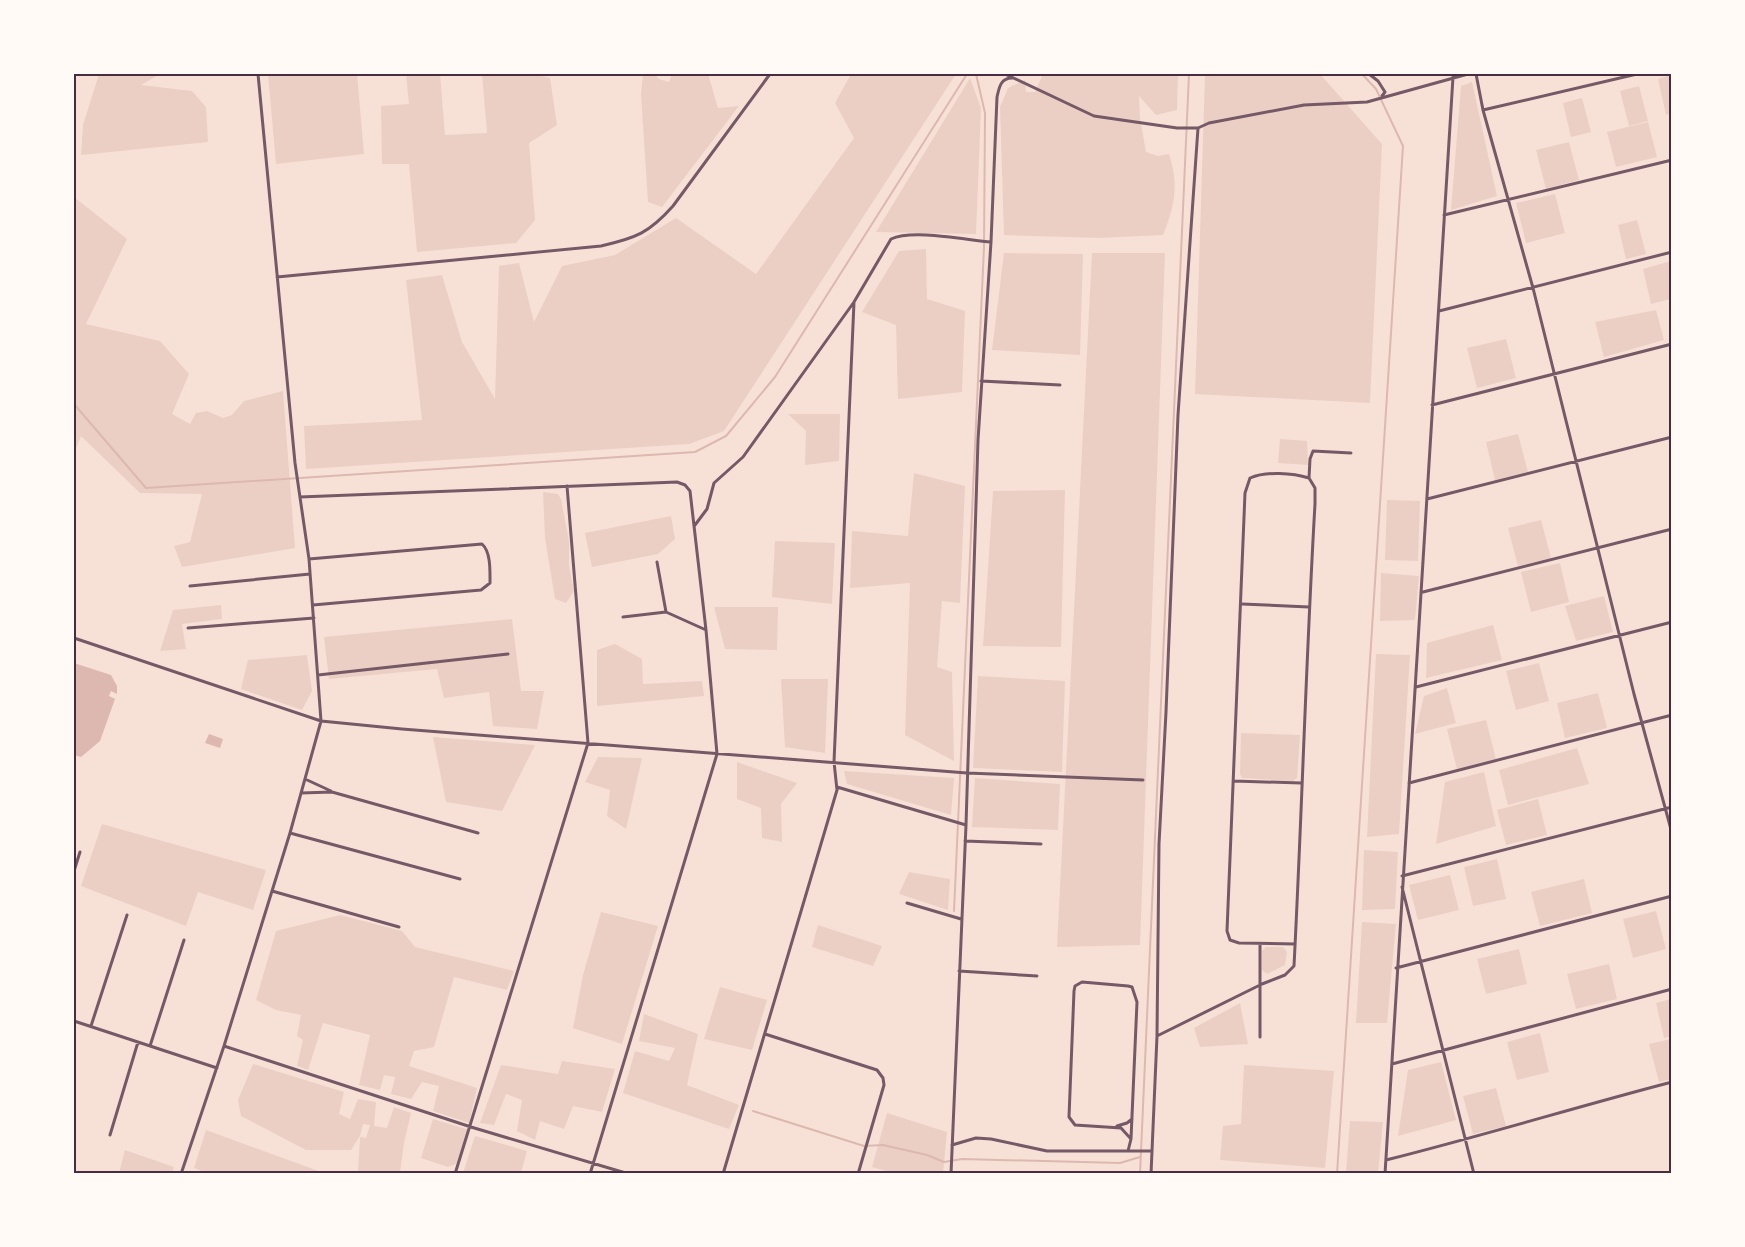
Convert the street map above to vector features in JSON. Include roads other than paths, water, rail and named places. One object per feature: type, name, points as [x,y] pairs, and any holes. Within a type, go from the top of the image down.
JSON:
[{"type":"street","points":[[181,1173],[217,1068],[290,833],[321,721],[309,559],[295,463],[258,74]]},
{"type":"street","points":[[277,277],[601,246],[642,234],[659,222],[673,206],[770,74]]},
{"type":"street","points":[[1005,74],[1094,116],[1177,128],[1198,128],[1209,123],[1304,105],[1362,102],[1468,74]]},
{"type":"street","points":[[1369,74],[1378,81],[1385,92],[1381,97]]},
{"type":"street","points":[[1476,74],[1483,110],[1533,288],[1671,833]]},
{"type":"street","points":[[1483,110],[1637,74]]},
{"type":"street","points":[[1385,1173],[1401,883],[1416,687],[1454,77]]},
{"type":"street","points":[[951,1173],[981,381],[997,97],[1000,84],[1005,79],[1012,78]]},
{"type":"street","points":[[1151,1173],[1157,1036],[1159,844],[1178,415],[1198,128]]},
{"type":"street","points":[[1444,215],[1671,160]]},
{"type":"street","points":[[694,525],[707,509],[714,483],[743,457],[854,302],[891,238],[919,235],[990,242]]},
{"type":"street","points":[[1438,311],[1671,252]]},
{"type":"street","points":[[723,1173],[837,787],[834,762],[854,302]]},
{"type":"street","points":[[1432,405],[1671,344]]},
{"type":"street","points":[[981,381],[1060,386]]},
{"type":"street","points":[[1427,499],[1671,436]]},
{"type":"street","points":[[1309,478],[1313,451],[1351,453]]},
{"type":"street","points":[[1157,1036],[1290,971],[1294,966],[1295,944],[1301,783],[1315,488],[1309,478],[1300,475],[1258,474],[1250,478],[1247,483],[1227,931],[1230,940],[1234,942],[1295,944]]},
{"type":"street","points":[[300,497],[677,482],[685,485],[690,491],[717,754],[590,1173]]},
{"type":"street","points":[[455,1173],[588,743],[567,486]]},
{"type":"street","points":[[1422,593],[1671,529]]},
{"type":"street","points":[[309,559],[482,544],[488,550],[490,583],[481,590],[313,605]]},
{"type":"street","points":[[657,562],[666,612]]},
{"type":"street","points":[[190,586],[310,574]]},
{"type":"street","points":[[1242,604],[1309,607]]},
{"type":"street","points":[[623,617],[666,612],[706,630]]},
{"type":"street","points":[[188,627],[314,618]]},
{"type":"street","points":[[1416,687],[1671,622]]},
{"type":"street","points":[[74,638],[321,721],[966,773],[1143,780]]},
{"type":"street","points":[[318,675],[508,654]]},
{"type":"street","points":[[1409,783],[1671,715]]},
{"type":"street","points":[[305,779],[332,792],[478,833]]},
{"type":"street","points":[[1234,781],[1301,783]]},
{"type":"street","points":[[837,787],[964,824]]},
{"type":"street","points":[[301,793],[332,792]]},
{"type":"street","points":[[1402,876],[1671,807]]},
{"type":"street","points":[[290,833],[460,879]]},
{"type":"street","points":[[965,841],[1041,844]]},
{"type":"street","points":[[74,871],[80,852]]},
{"type":"street","points":[[1401,883],[1474,1173]]},
{"type":"street","points":[[272,891],[399,927]]},
{"type":"street","points":[[1396,968],[1671,896]]},
{"type":"street","points":[[907,903],[961,918]]},
{"type":"street","points":[[91,1026],[127,915]]},
{"type":"street","points":[[150,1046],[184,940]]},
{"type":"street","points":[[1260,944],[1262,984],[1260,1037]]},
{"type":"street","points":[[959,971],[1036,976]]},
{"type":"street","points":[[1128,1151],[1131,1139],[1137,1002],[1134,989],[1128,986],[1078,983],[1074,991],[1069,1118],[1075,1125],[1115,1127],[1124,1130],[1131,1139]]},
{"type":"street","points":[[1392,1064],[1671,989]]},
{"type":"street","points":[[74,1021],[217,1068]]},
{"type":"street","points":[[765,1034],[877,1070],[880,1073],[884,1085],[858,1173]]},
{"type":"street","points":[[110,1135],[138,1042]]},
{"type":"street","points":[[224,1046],[471,1127],[629,1173]]},
{"type":"street","points":[[1386,1160],[1465,1141],[1593,1102],[1671,1082]]},
{"type":"street","points":[[1115,1127],[1128,1123],[1132,1119]]},
{"type":"street","points":[[952,1145],[976,1138],[1047,1151],[1152,1151]]},
{"type":"waterway","points":[[74,404],[146,488],[695,452],[726,436],[775,377],[967,74]]},
{"type":"waterway","points":[[954,911],[984,247],[985,113],[976,74]]},
{"type":"waterway","points":[[1140,1174],[1189,74]]},
{"type":"waterway","points":[[1337,1174],[1403,146],[1376,89],[1362,74]]},
{"type":"waterway","points":[[753,1111],[864,1146],[883,1145],[927,1155],[944,1162],[962,1159],[1120,1163],[1140,1157]]}]
